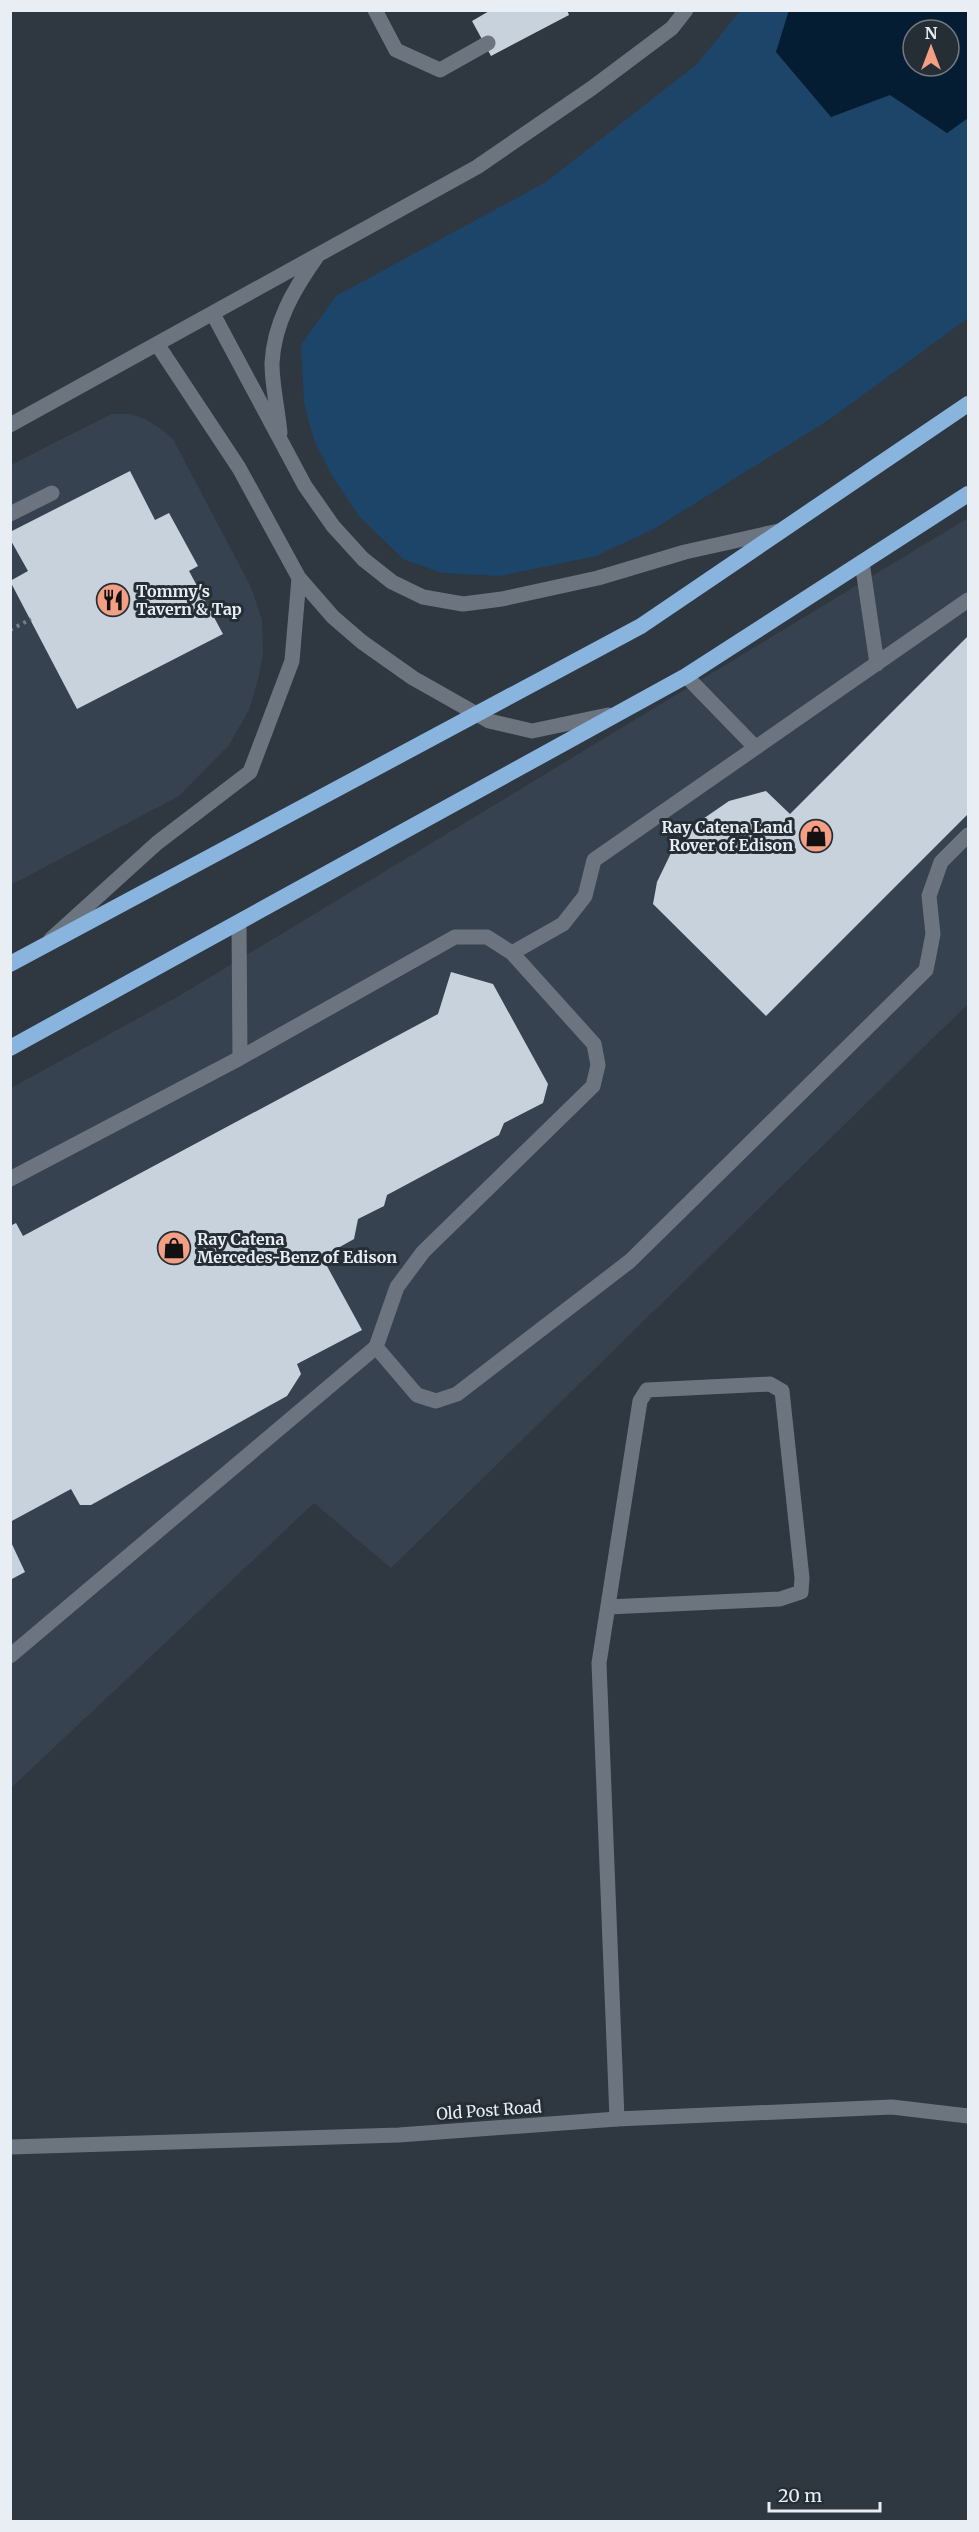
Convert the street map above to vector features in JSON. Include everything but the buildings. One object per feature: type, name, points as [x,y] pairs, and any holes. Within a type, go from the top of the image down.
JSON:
[{"type":"highway","points":[[10,964],[641,626],[969,404]]},
{"type":"highway","points":[[10,1048],[686,676],[969,494]]},
{"type":"street","points":[[375,10],[396,50],[440,70],[488,43]]},
{"type":"street","points":[[10,425],[477,167],[592,88],[672,28],[686,10]]},
{"type":"street","points":[[281,441],[272,366],[274,346],[294,290],[318,255]]},
{"type":"street","points":[[213,314],[305,486],[333,526],[363,559],[392,582],[423,597],[463,604],[502,599],[598,578],[686,552],[782,531]]},
{"type":"street","points":[[157,344],[239,468],[299,578],[333,617],[362,642],[413,678],[489,721],[532,731],[566,726],[622,711]]},
{"type":"street","points":[[10,514],[52,493]]},
{"type":"street","points":[[862,562],[877,664]]},
{"type":"street","points":[[40,948],[157,843],[250,772],[292,661],[299,578]]},
{"type":"street","points":[[512,953],[563,924],[585,896],[594,860],[969,600]]},
{"type":"street","points":[[686,676],[755,747]]},
{"type":"street","points":[[376,1347],[417,1395],[436,1401],[457,1394],[630,1261],[926,970],[933,934],[929,896],[941,862],[969,835]]},
{"type":"street","points":[[238,922],[240,1058]]},
{"type":"street","points":[[10,1179],[240,1058],[455,937],[487,937],[512,953],[594,1044],[598,1065],[593,1086],[423,1252],[397,1287],[376,1347],[10,1656]]},
{"type":"street","points":[[608,1607],[780,1599],[801,1592],[802,1578],[782,1391],[770,1384],[647,1390],[640,1401],[599,1663],[617,2119]]},
{"type":"street","name":"Old Post Road","points":[[10,2147],[399,2134],[617,2119],[892,2107],[969,2116]]},
{"type":"path","points":[[10,630],[30,619]]},
{"type":"shaded area","points":[[789,10],[968,11],[968,118],[947,133],[890,95],[831,117],[776,52]]},
{"type":"shaded area","points":[[740,11],[789,11],[776,52],[831,117],[890,95],[947,133],[968,118],[968,318],[830,419],[654,529],[596,556],[500,576],[442,573],[403,559],[359,516],[333,477],[314,440],[304,403],[301,345],[336,296],[546,182],[697,64]]},
{"type":"shaded area","points":[[111,414],[131,414],[145,419],[163,430],[174,441],[251,587],[262,620],[263,654],[258,680],[249,710],[229,745],[179,796],[11,885],[11,465]]},
{"type":"shaded area","points":[[968,518],[968,1004],[391,1568],[314,1503],[11,1788],[11,1088],[179,996]]},
{"type":"place","name":"Tommy's Tavern & Tap","points":[[113,600]]},
{"type":"place","name":"Ray Catena Land Rover of Edison","points":[[816,836]]},
{"type":"place","name":"Ray Catena Mercedes-Benz of Edison","points":[[174,1248]]}]
